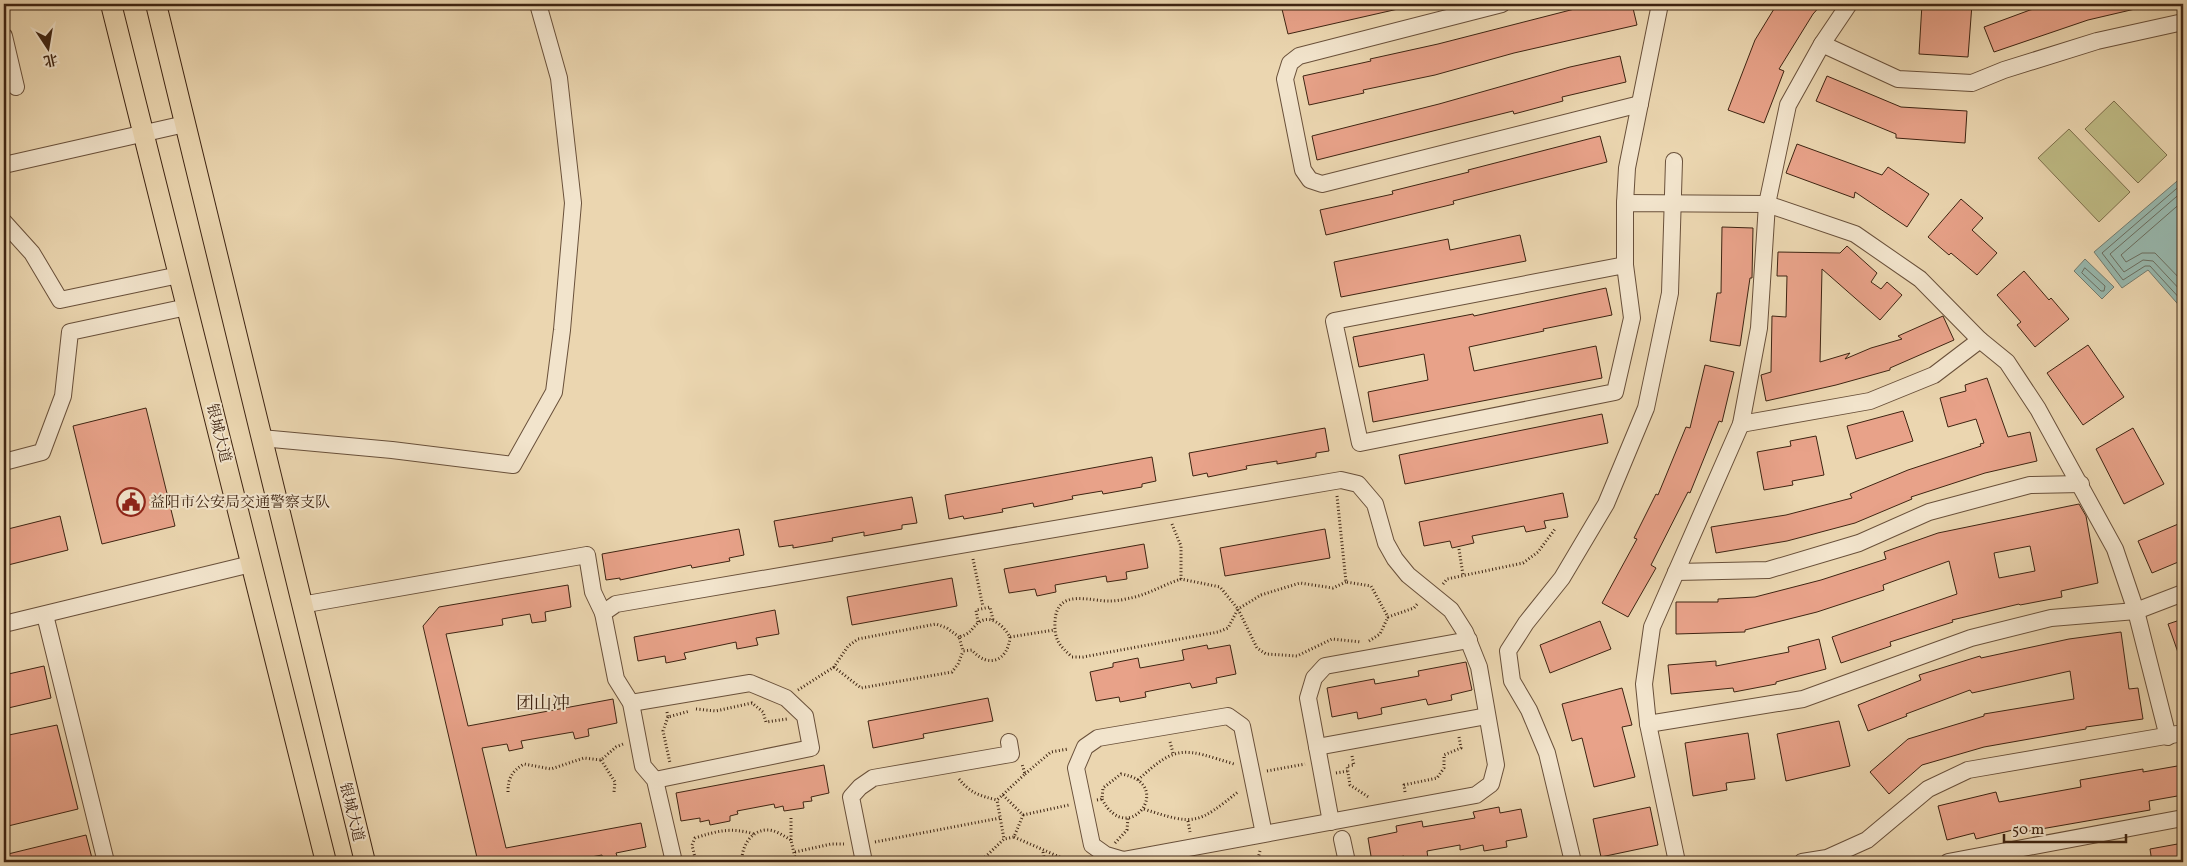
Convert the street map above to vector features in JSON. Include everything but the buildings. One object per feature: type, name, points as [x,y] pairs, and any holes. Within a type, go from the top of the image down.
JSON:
[{"type":"main road","name":"银城大道","points":[[111,4],[326,862]]},
{"type":"main road","name":"银城大道","points":[[156,4],[364,862]]},
{"type":"street","points":[[261,438],[392,450],[513,465],[554,392],[562,330],[573,203],[559,78],[538,4]]},
{"type":"street","points":[[1502,4],[1299,56],[1290,63],[1285,78],[1303,170],[1310,180],[1322,184],[1640,104]]},
{"type":"street","points":[[1625,265],[1334,321],[1360,443],[1615,392],[1632,318],[1625,265],[1626,168],[1660,4]]},
{"type":"street","points":[[1677,862],[1648,724],[1644,684],[1652,627],[1741,424],[1759,328],[1767,204],[1788,105],[1822,44],[1849,4]]},
{"type":"street","points":[[1822,44],[1898,79],[1972,83],[2004,70],[2097,41],[2183,22]]},
{"type":"street","points":[[4,36],[16,87]]},
{"type":"street","points":[[4,165],[185,124]]},
{"type":"street","points":[[1573,862],[1547,753],[1529,710],[1512,681],[1508,651],[1526,623],[1562,578],[1606,504],[1646,408],[1670,293],[1674,161]]},
{"type":"street","points":[[1625,203],[1767,204],[1855,234],[1920,279],[1980,340],[2007,362],[2038,409],[2081,484],[2115,549],[2176,735],[1968,770],[1928,789],[1867,840],[1827,858],[1802,862]]},
{"type":"street","points":[[4,222],[32,253],[60,300],[179,275]]},
{"type":"street","points":[[4,462],[42,452],[63,396],[70,332],[187,307]]},
{"type":"street","points":[[1741,424],[1870,401],[1934,375],[1980,340]]},
{"type":"street","points":[[603,613],[616,604],[970,543],[1341,480],[1358,484],[1375,504],[1386,543],[1394,559],[1408,575],[1451,610],[1468,640],[1479,667],[1496,765],[1491,784],[1476,795],[1123,860],[1106,855],[1092,845],[1076,768],[1081,755],[1085,747],[1098,738],[1228,716],[1242,726],[1264,834]]},
{"type":"street","points":[[1676,572],[1768,570],[1859,544],[1929,512],[2030,486],[2081,484]]},
{"type":"street","points":[[301,604],[587,555],[593,592],[603,613],[616,679],[631,703],[643,766],[655,780],[674,862]]},
{"type":"street","points":[[4,624],[251,564]]},
{"type":"street","points":[[1648,724],[1803,699],[1972,638],[2051,618],[2136,611],[2183,593]]},
{"type":"street","points":[[45,615],[106,862]]},
{"type":"street","points":[[1331,822],[1308,698],[1314,678],[1325,666],[1468,640]]},
{"type":"street","points":[[631,703],[750,683],[786,698],[805,716],[811,748],[655,780]]},
{"type":"street","points":[[1319,754],[1350,741],[1487,716]]},
{"type":"street","points":[[864,862],[851,797],[860,787],[873,778],[1012,754],[1009,742]]},
{"type":"street","points":[[1948,862],[2183,818]]},
{"type":"street","points":[[1342,839],[1347,862]]},
{"type":"path","points":[[1335,481],[1346,582]]},
{"type":"path","points":[[1166,510],[1181,546],[1181,579]]},
{"type":"path","points":[[1388,617],[1371,586],[1346,582],[1332,588],[1300,583],[1261,595],[1238,609],[1228,628],[1218,632],[1083,657],[1072,657],[1058,644],[1054,630],[1055,617],[1061,605],[1074,598],[1111,601],[1130,598],[1152,592],[1160,586],[1181,579],[1220,587],[1238,609],[1257,648],[1266,654],[1297,656],[1332,639],[1367,642],[1380,634],[1388,617],[1414,608],[1447,579],[1523,562],[1538,552],[1555,528]]},
{"type":"path","points":[[970,543],[983,608]]},
{"type":"path","points":[[1459,549],[1463,575]]},
{"type":"path","points":[[959,637],[970,634],[978,622],[976,610],[990,607],[993,620]]},
{"type":"path","points":[[963,651],[972,650],[979,658],[986,661],[996,660],[1004,655],[1009,646],[1010,636],[1004,627],[993,620],[978,622]]},
{"type":"path","points":[[786,698],[834,667],[848,646],[858,639],[936,624],[947,628],[959,637],[963,651],[958,664],[952,672],[861,688],[834,667]]},
{"type":"path","points":[[1010,636],[1054,630]]},
{"type":"path","points":[[664,697],[668,717],[663,731],[673,776]]},
{"type":"path","points":[[668,717],[695,709],[716,711],[752,703],[763,712],[766,722],[805,716]]},
{"type":"path","points":[[1408,808],[1404,785],[1437,778],[1444,768],[1444,755],[1461,748],[1456,722]]},
{"type":"path","points":[[508,792],[508,782],[514,770],[524,764],[551,769],[584,758],[601,760],[616,747],[638,739]]},
{"type":"path","points":[[1350,741],[1354,765],[1347,766],[1350,785],[1369,798],[1378,796]]},
{"type":"path","points":[[1009,742],[1017,742],[1024,774]]},
{"type":"path","points":[[954,764],[959,779],[967,790],[980,796],[997,800],[1051,752],[1068,748],[1081,755]]},
{"type":"path","points":[[1138,780],[1151,768],[1173,753],[1187,751],[1252,774]]},
{"type":"path","points":[[1144,809],[1188,821],[1202,818],[1252,774],[1319,754]]},
{"type":"path","points":[[601,760],[615,782],[614,792]]},
{"type":"path","points":[[1121,774],[1138,780],[1145,790],[1147,800],[1144,809],[1128,818],[1118,816],[1108,810],[1102,799],[1103,788],[1121,774]]},
{"type":"path","points":[[1396,793],[1405,791]]},
{"type":"path","points":[[1003,796],[1023,815]]},
{"type":"path","points":[[1023,815],[1102,799]]},
{"type":"path","points":[[997,800],[1004,839]]},
{"type":"path","points":[[1014,838],[1023,815]]},
{"type":"path","points":[[791,818],[796,862]]},
{"type":"path","points":[[794,852],[831,844],[860,844],[1000,818]]},
{"type":"path","points":[[696,862],[692,845],[695,838],[717,831],[739,829],[754,834]]},
{"type":"path","points":[[742,862],[746,842],[754,834],[766,830],[782,834],[792,840]]},
{"type":"path","points":[[980,862],[1004,839],[1014,838],[1043,852],[1071,862]]},
{"type":"path","points":[[1043,852],[1045,862]]},
{"type":"shaded area","points":[[2114,101],[2167,155],[2138,183],[2085,129]]},
{"type":"shaded area","points":[[2069,129],[2130,192],[2099,222],[2038,158]]},
{"type":"water","points":[[2183,176],[2183,310],[2148,270],[2122,288],[2094,252]]},
{"type":"water","points":[[2085,259],[2114,287],[2102,299],[2074,271]]},
{"type":"place","name":"益阳市公安局交通警察支队","points":[[131,502]]},
{"type":"district","name":"团山冲","points":[[543,703]]}]
